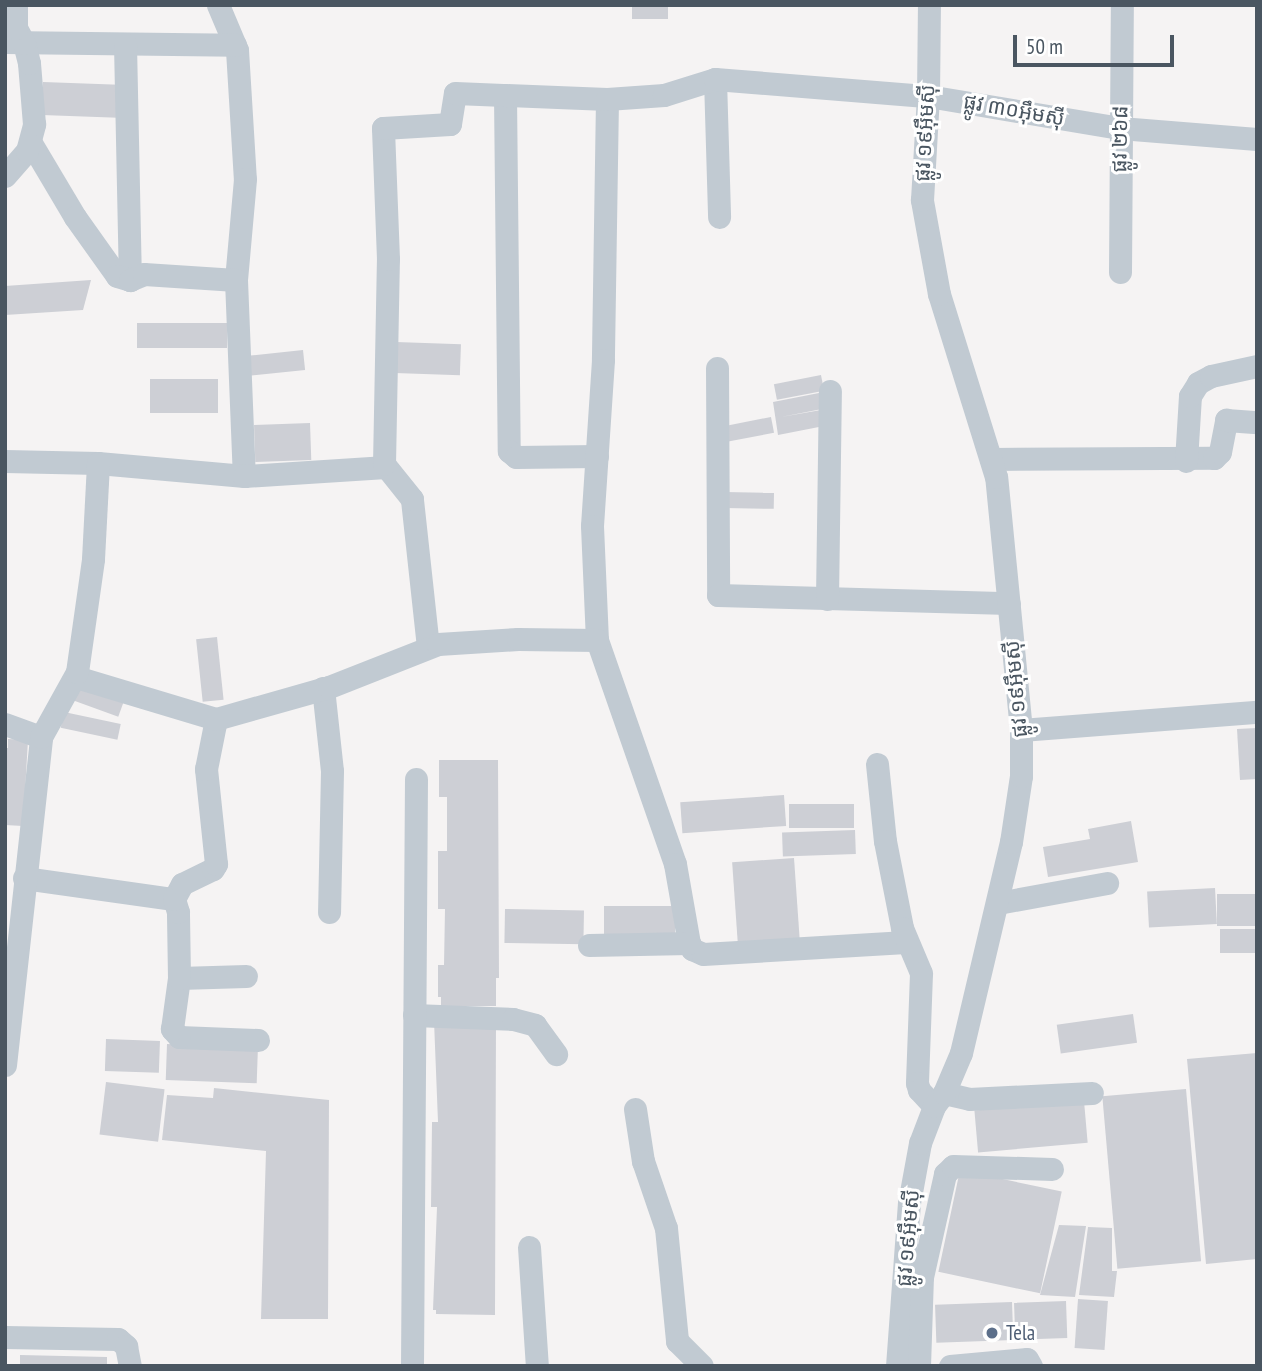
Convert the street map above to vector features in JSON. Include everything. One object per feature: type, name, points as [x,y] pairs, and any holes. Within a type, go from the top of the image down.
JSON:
[{"type":"street","points":[[5,176],[31,143],[34,124],[15,42],[16,5]]},
{"type":"street","points":[[218,5],[235,45],[245,179],[236,280],[244,476]]},
{"type":"street","name":"ផ្លូវ ១៩អ៊ឹមស៊ី","points":[[897,1366],[909,1203],[920,1143],[961,1053],[998,904],[1021,776],[1021,730],[996,477],[939,294],[924,218],[922,188],[928,96],[929,5]]},
{"type":"street","name":"ផ្លូវ ២៦៨","points":[[1120,272],[1122,5]]},
{"type":"street","points":[[15,42],[235,45]]},
{"type":"street","points":[[125,44],[130,280]]},
{"type":"street","points":[[715,79],[719,217]]},
{"type":"street","name":"ផ្លូវ ៣០អ៊ឹមស៊ី","points":[[386,467],[388,259],[383,128],[450,124],[455,93],[607,99],[664,95],[715,79],[928,96],[1120,128],[1257,139]]},
{"type":"street","points":[[505,95],[509,452],[516,457],[597,456]]},
{"type":"street","points":[[607,99],[607,223],[593,526],[597,640],[676,864],[689,943],[692,949],[703,954],[906,942]]},
{"type":"street","points":[[31,143],[75,217],[112,271],[130,280],[144,274],[236,280]]},
{"type":"street","points":[[1186,461],[1190,396],[1198,383],[1211,376],[1257,366]]},
{"type":"street","points":[[717,368],[718,595],[1009,603]]},
{"type":"street","points":[[827,599],[830,391]]},
{"type":"street","points":[[991,459],[1186,461],[1218,456],[1226,421],[1257,422]]},
{"type":"street","points":[[5,461],[97,463],[244,476],[386,467],[412,499],[428,646]]},
{"type":"street","points":[[5,1065],[41,737],[76,677],[93,559],[97,463]]},
{"type":"street","points":[[76,677],[216,719],[323,688],[428,646],[518,639],[597,640]]},
{"type":"street","points":[[323,688],[332,771],[329,912]]},
{"type":"street","points":[[1021,730],[1257,712]]},
{"type":"street","points":[[216,719],[206,769],[215,867],[182,884],[174,899],[178,912],[179,978],[172,1029],[175,1035],[257,1040]]},
{"type":"street","points":[[5,724],[41,737]]},
{"type":"street","points":[[877,764],[885,841],[906,942],[921,973],[917,1083],[919,1090],[939,1099],[1091,1093]]},
{"type":"street","points":[[411,1366],[416,779]]},
{"type":"street","points":[[24,878],[174,899]]},
{"type":"street","points":[[998,904],[1107,883]]},
{"type":"street","points":[[589,945],[689,943]]},
{"type":"street","points":[[179,978],[246,976]]},
{"type":"street","points":[[414,1015],[513,1019],[535,1026],[556,1054]]},
{"type":"street","points":[[635,1109],[643,1161],[666,1228],[677,1341],[702,1366]]},
{"type":"street","points":[[919,1366],[922,1277],[945,1174],[953,1166],[1052,1169]]},
{"type":"street","points":[[529,1247],[537,1366]]},
{"type":"street","points":[[5,1337],[118,1339],[126,1346],[130,1366]]},
{"type":"street","points":[[950,1366],[1027,1359],[1031,1366]]},
{"type":"building","points":[[632,5],[668,5],[668,19],[632,19]]},
{"type":"building","points":[[43,82],[119,85],[118,118],[42,115]]},
{"type":"building","points":[[91,280],[83,310],[5,315],[5,286]]},
{"type":"building","points":[[137,323],[227,323],[227,348],[137,348]]},
{"type":"building","points":[[396,342],[461,344],[460,375],[395,373]]},
{"type":"building","points":[[303,350],[305,370],[249,376],[247,356]]},
{"type":"building","points":[[821,375],[824,391],[777,400],[774,384]]},
{"type":"building","points":[[150,379],[218,379],[218,413],[150,413]]},
{"type":"building","points":[[819,393],[822,409],[781,417],[821,410],[824,426],[778,435],[773,402]]},
{"type":"building","points":[[771,417],[774,433],[727,442],[724,426]]},
{"type":"building","points":[[310,423],[311,460],[255,462],[254,425]]},
{"type":"building","points":[[725,492],[774,493],[774,509],[725,508]]},
{"type":"building","points":[[217,637],[224,700],[203,702],[196,639]]},
{"type":"building","points":[[78,684],[124,701],[118,717],[72,700]]},
{"type":"building","points":[[64,712],[121,724],[117,740],[61,728]]},
{"type":"building","points":[[1257,728],[1257,779],[1240,780],[1237,729]]},
{"type":"building","points":[[8,739],[28,740],[23,826],[5,825],[5,748],[8,748]]},
{"type":"building","points":[[439,760],[498,760],[499,978],[496,978],[496,1006],[441,1006],[441,997],[438,997],[438,965],[444,965],[445,909],[438,909],[438,851],[447,851],[447,797],[439,797]]},
{"type":"building","points":[[784,795],[786,826],[682,833],[680,802]]},
{"type":"building","points":[[789,804],[854,804],[854,828],[789,828]]},
{"type":"building","points":[[1131,821],[1138,862],[1048,877],[1043,847],[1090,839],[1088,829]]},
{"type":"building","points":[[855,830],[856,854],[783,857],[782,833]]},
{"type":"building","points":[[794,858],[800,939],[738,943],[732,862]]},
{"type":"building","points":[[1215,888],[1217,924],[1149,928],[1147,892]]},
{"type":"building","points":[[1217,894],[1257,894],[1257,926],[1217,926]]},
{"type":"building","points":[[604,906],[675,906],[675,937],[604,937]]},
{"type":"building","points":[[505,909],[584,910],[583,944],[504,943]]},
{"type":"building","points":[[1220,929],[1257,929],[1257,953],[1220,953]]},
{"type":"building","points":[[1133,1014],[1137,1043],[1061,1053],[1057,1025]]},
{"type":"building","points":[[434,1021],[496,1022],[495,1315],[436,1314],[436,1310],[433,1310],[437,1207],[431,1207],[432,1122],[438,1122]]},
{"type":"building","points":[[106,1039],[160,1041],[159,1073],[105,1071]]},
{"type":"building","points":[[167,1044],[258,1047],[257,1083],[166,1080]]},
{"type":"building","points":[[1257,1053],[1257,1259],[1206,1264],[1187,1059]]},
{"type":"building","points":[[106,1082],[165,1089],[158,1142],[100,1135]]},
{"type":"building","points":[[214,1088],[329,1100],[328,1319],[261,1319],[266,1151],[162,1140],[167,1095],[213,1098]]},
{"type":"building","points":[[1186,1089],[1201,1261],[1117,1269],[1102,1096]]},
{"type":"building","points":[[1084,1101],[1088,1143],[978,1152],[974,1111]]},
{"type":"building","points":[[960,1170],[1062,1192],[1040,1293],[938,1272]]},
{"type":"building","points":[[1059,1225],[1086,1226],[1075,1297],[1040,1295]]},
{"type":"building","points":[[1088,1227],[1112,1228],[1112,1271],[1117,1271],[1114,1297],[1079,1295]]},
{"type":"building","points":[[1078,1299],[1108,1301],[1105,1350],[1075,1348]]},
{"type":"building","points":[[1066,1301],[1067,1338],[1015,1340],[1014,1303]]},
{"type":"building","points":[[1012,1302],[1013,1340],[936,1343],[935,1305]]},
{"type":"building","points":[[20,1355],[107,1357],[107,1366],[20,1366]]},
{"type":"place","name":"Tela","points":[[992,1333]]}]
